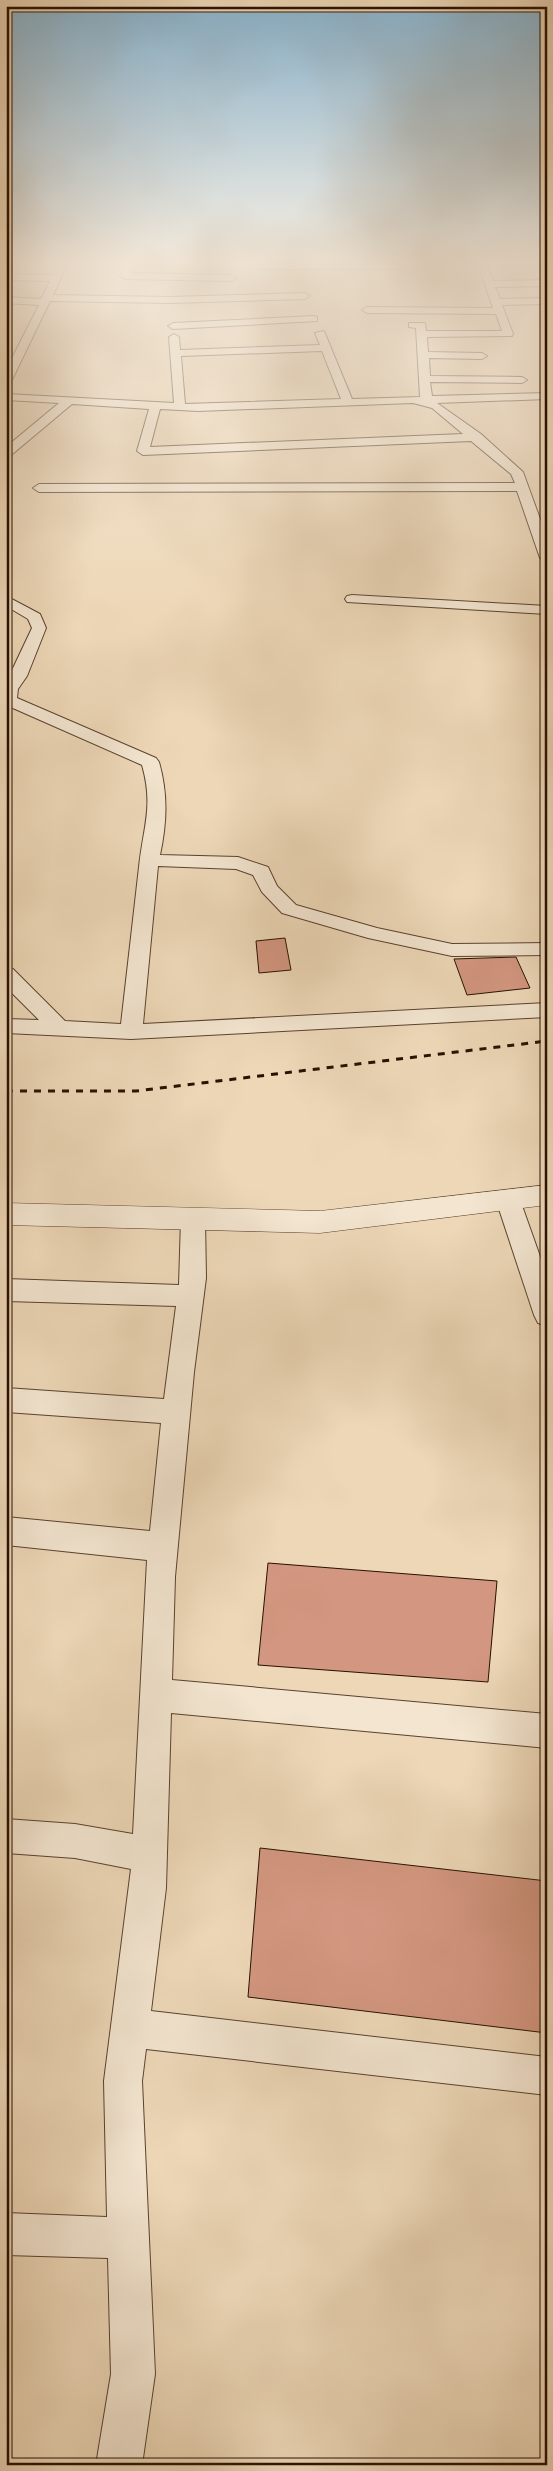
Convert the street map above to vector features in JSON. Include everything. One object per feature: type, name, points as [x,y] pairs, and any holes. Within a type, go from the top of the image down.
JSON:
[{"type":"street","points":[[178,379],[180,407]]},
{"type":"street","points":[[339,379],[348,402]]},
{"type":"street","points":[[426,399],[425,380],[537,380]]},
{"type":"street","points":[[6,397],[180,407],[547,396]]},
{"type":"street","points":[[6,452],[70,400]]},
{"type":"street","points":[[413,400],[436,406],[477,437],[517,472],[546,557]]},
{"type":"street","points":[[156,405],[143,451],[477,437]]},
{"type":"street","points":[[39,488],[521,487]]},
{"type":"street","points":[[352,599],[547,610]]},
{"type":"street","points":[[6,600],[35,617],[40,628],[19,676],[10,689],[9,700],[65,721],[115,748],[150,762],[157,782],[159,805],[150,860],[131,1032]]},
{"type":"street","points":[[150,860],[238,863],[261,871],[269,888],[289,909],[375,934],[452,950],[547,949]]},
{"type":"street","points":[[6,974],[60,1029]]},
{"type":"street","points":[[6,1026],[131,1032],[547,1010]]},
{"type":"street","points":[[6,1214],[320,1222],[547,1195]]},
{"type":"street","points":[[508,1200],[547,1315]]},
{"type":"street","points":[[119,2465],[134,2374],[122,2081],[148,1888],[163,1547],[176,1412],[193,1278],[193,1219]]},
{"type":"street","points":[[6,1290],[190,1296]]},
{"type":"street","points":[[6,1400],[176,1412]]},
{"type":"street","points":[[6,1532],[163,1547]]},
{"type":"street","points":[[156,1695],[547,1731]]},
{"type":"street","points":[[6,1836],[75,1840],[149,1855]]},
{"type":"street","points":[[130,2028],[547,2076]]},
{"type":"street","points":[[6,2234],[128,2238]]},
{"type":"building","points":[[285,938],[291,970],[259,973],[256,941]]},
{"type":"building","points":[[516,957],[530,988],[467,995],[454,959]]},
{"type":"building","points":[[268,1563],[497,1581],[488,1682],[258,1665]]},
{"type":"building","points":[[260,1848],[547,1881],[547,2033],[248,1997]]},
{"type":"railway","points":[[6,1091],[136,1091],[547,1041]]}]
